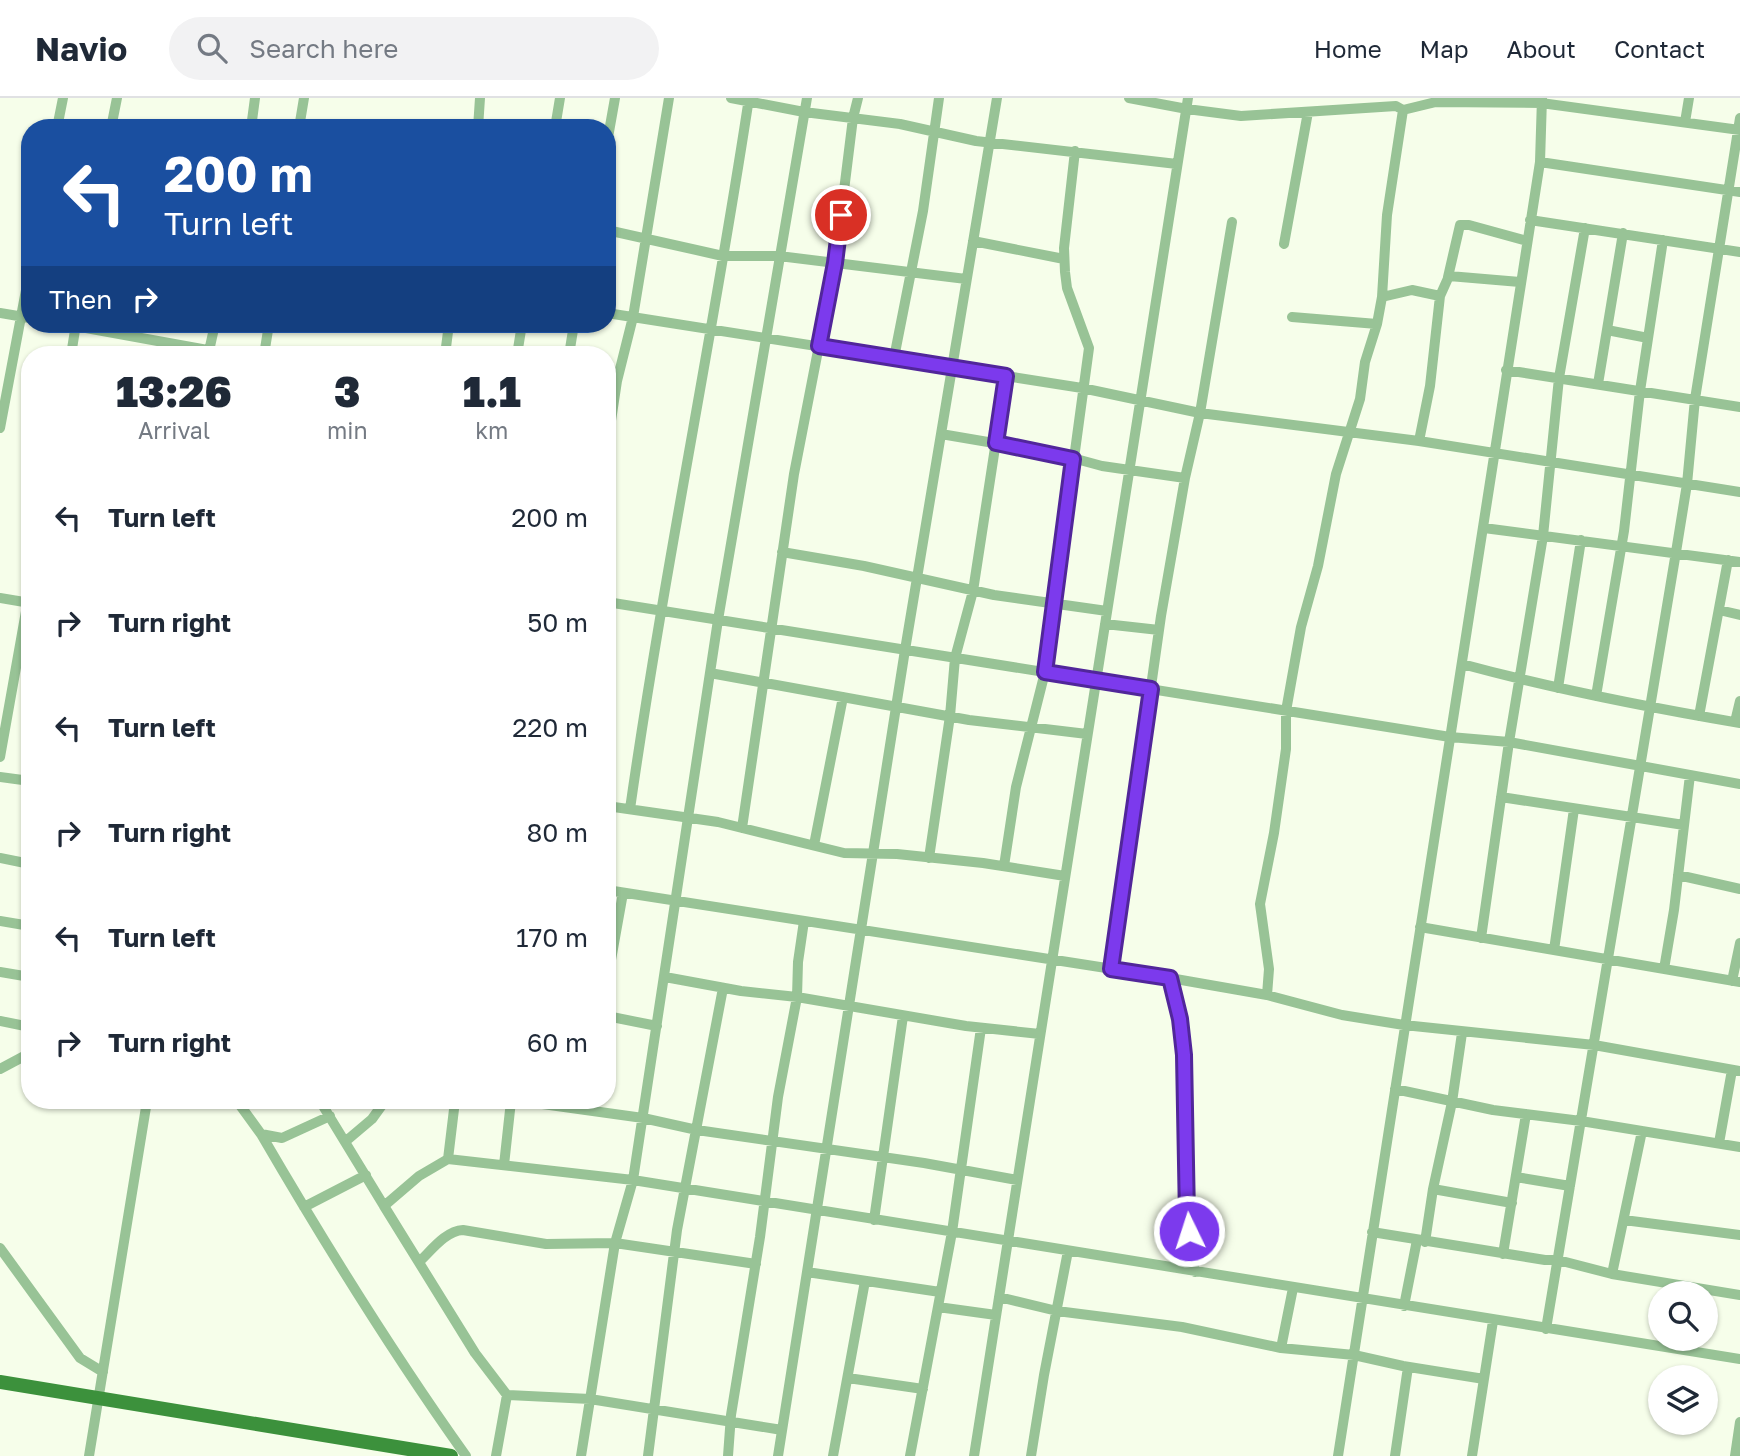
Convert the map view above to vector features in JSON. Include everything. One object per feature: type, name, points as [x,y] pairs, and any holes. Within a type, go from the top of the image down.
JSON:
[{"type":"main road","points":[[0,1382],[451,1456]]},
{"type":"street","points":[[59,119],[63,98]]},
{"type":"street","points":[[113,119],[117,98]]},
{"type":"street","points":[[252,119],[255,98]]},
{"type":"street","points":[[300,119],[304,98]]},
{"type":"street","points":[[479,119],[480,98]]},
{"type":"street","points":[[556,119],[560,98]]},
{"type":"street","points":[[611,119],[615,98]]},
{"type":"street","points":[[616,388],[633,317],[668,98]]},
{"type":"street","points":[[731,98],[749,99],[804,112],[900,124],[989,142],[1177,164]]},
{"type":"street","points":[[581,1456],[615,1243],[633,1180],[718,620],[807,98]]},
{"type":"street","points":[[742,828],[794,474],[835,263],[853,118],[859,98]]},
{"type":"street","points":[[894,358],[923,211],[939,98]]},
{"type":"street","points":[[778,1456],[872,854],[997,98]]},
{"type":"street","points":[[1129,98],[1188,104],[1241,116],[1396,106],[1403,110],[1436,102],[1541,100],[1685,122],[1739,126],[1695,399],[1687,484],[1546,1329]]},
{"type":"street","points":[[1321,111],[1322,98]]},
{"type":"street","points":[[1685,122],[1689,98]]},
{"type":"street","points":[[630,809],[649,679],[749,99]]},
{"type":"street","points":[[1338,1456],[1540,162],[1541,100]]},
{"type":"street","points":[[974,1456],[1188,104]]},
{"type":"street","points":[[1267,995],[1269,969],[1260,904],[1286,749],[1286,711],[1301,628],[1318,566],[1336,474],[1360,400],[1365,362],[1377,324],[1382,297],[1387,215],[1403,110]]},
{"type":"street","points":[[1284,244],[1308,111]]},
{"type":"street","points":[[1004,866],[1016,787],[1045,672],[1089,348],[1068,288],[1064,259],[1075,151]]},
{"type":"street","points":[[1540,162],[1740,192]]},
{"type":"street","points":[[1530,220],[1740,252]]},
{"type":"street","points":[[1111,969],[1159,630],[1185,478],[1200,413],[1232,222]]},
{"type":"street","points":[[1419,441],[1439,324],[1440,296],[1448,276],[1460,225],[1527,241]]},
{"type":"street","points":[[1481,938],[1543,536],[1559,378],[1586,228]]},
{"type":"street","points":[[616,232],[723,256],[779,256],[966,279]]},
{"type":"street","points":[[1598,384],[1623,233]]},
{"type":"street","points":[[1596,696],[1622,546],[1640,391],[1663,240]]},
{"type":"street","points":[[973,241],[1064,259]]},
{"type":"street","points":[[1448,276],[1520,282]]},
{"type":"street","points":[[1382,297],[1412,290],[1440,296]]},
{"type":"street","points":[[0,313],[21,316]]},
{"type":"street","points":[[616,314],[1082,388],[1200,413],[1419,441],[1740,492]]},
{"type":"street","points":[[1292,317],[1377,324]]},
{"type":"street","points":[[1607,330],[1648,338]]},
{"type":"street","points":[[0,428],[21,333]]},
{"type":"street","points":[[110,333],[164,346]]},
{"type":"street","points":[[1506,370],[1740,407]]},
{"type":"street","points":[[929,858],[950,716],[955,658],[973,591],[1006,376]]},
{"type":"street","points":[[941,434],[1129,471],[1185,478]]},
{"type":"street","points":[[1484,528],[1740,562]]},
{"type":"street","points":[[1558,688],[1581,540]]},
{"type":"street","points":[[782,552],[973,591],[1107,611]]},
{"type":"street","points":[[1699,716],[1728,560]]},
{"type":"street","points":[[0,598],[21,602]]},
{"type":"street","points":[[616,604],[1450,737],[1509,743],[1740,784]]},
{"type":"street","points":[[1719,610],[1740,615]]},
{"type":"street","points":[[1105,624],[1159,630]]},
{"type":"street","points":[[0,757],[5,701],[21,658]]},
{"type":"street","points":[[1462,664],[1650,708],[1738,723],[1740,701]]},
{"type":"street","points":[[710,673],[950,716],[1087,734]]},
{"type":"street","points":[[814,845],[843,697]]},
{"type":"street","points":[[1664,969],[1690,775]]},
{"type":"street","points":[[0,777],[21,780]]},
{"type":"street","points":[[1501,797],[1684,825]]},
{"type":"street","points":[[616,807],[689,817],[844,853],[929,858],[1065,876]]},
{"type":"street","points":[[1554,950],[1574,809]]},
{"type":"street","points":[[0,858],[21,862]]},
{"type":"street","points":[[1678,876],[1740,889]]},
{"type":"street","points":[[616,892],[1170,978],[1267,995],[1342,1015],[1404,1025],[1594,1045],[1736,1071],[1719,1143]]},
{"type":"street","points":[[616,932],[623,893]]},
{"type":"street","points":[[0,921],[21,924]]},
{"type":"street","points":[[728,1456],[778,1097],[797,996],[798,962],[804,921]]},
{"type":"street","points":[[1420,927],[1736,981],[1740,943]]},
{"type":"street","points":[[0,972],[21,976]]},
{"type":"street","points":[[665,977],[723,988],[797,996],[981,1028],[1040,1034]]},
{"type":"street","points":[[1170,978],[1180,1019],[1184,1055],[1187,1217],[1195,1272]]},
{"type":"street","points":[[648,1456],[674,1253],[723,988]]},
{"type":"street","points":[[874,1220],[903,1016]]},
{"type":"street","points":[[616,1018],[657,1026]]},
{"type":"street","points":[[0,1021],[21,1025]]},
{"type":"street","points":[[910,1456],[952,1233],[981,1028]]},
{"type":"street","points":[[1404,1306],[1452,1102],[1462,1033]]},
{"type":"street","points":[[0,1069],[21,1058]]},
{"type":"street","points":[[1395,1089],[1452,1102],[1740,1147]]},
{"type":"street","points":[[89,1456],[146,1109]]},
{"type":"street","points":[[243,1109],[261,1134],[336,1261],[418,1389],[466,1456]]},
{"type":"street","points":[[325,1109],[475,1353],[507,1395],[496,1456]]},
{"type":"street","points":[[346,1141],[372,1119],[379,1109]]},
{"type":"street","points":[[449,1159],[454,1109]]},
{"type":"street","points":[[504,1165],[510,1109]]},
{"type":"street","points":[[604,1109],[697,1130],[1017,1180]]},
{"type":"street","points":[[1503,1254],[1526,1114]]},
{"type":"street","points":[[261,1134],[282,1138],[330,1116]]},
{"type":"street","points":[[1612,1274],[1642,1131]]},
{"type":"street","points":[[384,1206],[419,1176],[449,1159],[504,1165],[633,1180],[1740,1359]]},
{"type":"street","points":[[304,1207],[366,1175]]},
{"type":"street","points":[[1516,1177],[1570,1186]]},
{"type":"street","points":[[1433,1189],[1512,1203]]},
{"type":"street","points":[[1624,1220],[1740,1235]]},
{"type":"street","points":[[419,1262],[456,1230],[547,1244],[615,1243],[756,1264]]},
{"type":"street","points":[[1372,1233],[1558,1260],[1612,1274],[1740,1295]]},
{"type":"street","points":[[0,1248],[80,1358],[103,1372]]},
{"type":"street","points":[[1031,1456],[1068,1251]]},
{"type":"street","points":[[807,1272],[940,1292]]},
{"type":"street","points":[[833,1456],[865,1281]]},
{"type":"street","points":[[1281,1348],[1293,1288]]},
{"type":"street","points":[[999,1297],[1057,1311],[1182,1327],[1281,1348],[1354,1355],[1484,1379]]},
{"type":"street","points":[[938,1307],[996,1315]]},
{"type":"street","points":[[1472,1456],[1493,1321]]},
{"type":"street","points":[[1395,1456],[1408,1367]]},
{"type":"street","points":[[848,1378],[923,1389]]},
{"type":"street","points":[[507,1395],[590,1399],[782,1430]]},
{"type":"street","points":[[1735,1456],[1740,1422]]},
{"type":"route","points":[[841,215],[819,346],[1006,376],[996,443],[1073,459],[1045,672],[1151,689],[1111,969],[1170,978],[1180,1019],[1184,1055],[1189,1231]]}]
